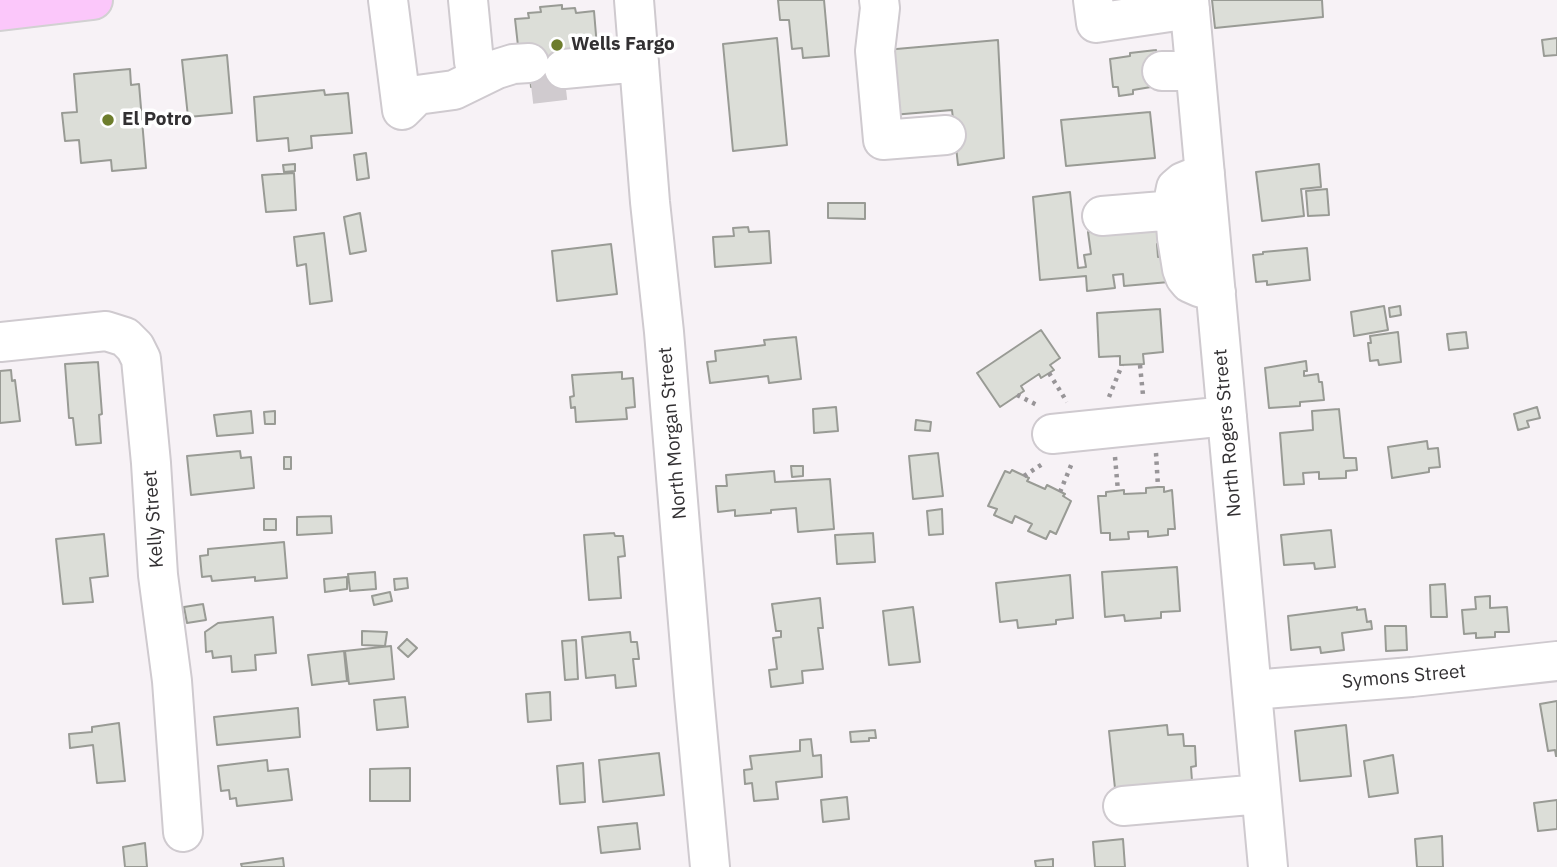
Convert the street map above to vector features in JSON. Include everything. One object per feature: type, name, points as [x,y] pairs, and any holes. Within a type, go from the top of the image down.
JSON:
[{"type":"main road","points":[[0,11],[93,0]]},
{"type":"street","points":[[388,0],[402,110],[420,117],[466,110],[554,71],[639,62]]},
{"type":"street","points":[[468,0],[474,62]]},
{"type":"street","name":"North Morgan Street","points":[[634,0],[710,867]]},
{"type":"street","points":[[879,0],[875,51],[883,140],[946,135]]},
{"type":"street","points":[[1093,0],[1096,23],[1189,5]]},
{"type":"street","name":"North Rogers Street","points":[[1189,5],[1178,71],[1205,173],[1268,867]]},
{"type":"street","points":[[1205,173],[1176,188],[1175,210],[1185,277],[1190,283],[1216,292]]},
{"type":"street","points":[[1102,216],[1175,210]]},
{"type":"street","name":"Kelly Street","points":[[0,342],[106,331],[125,337],[138,352],[142,365],[151,463],[158,575],[172,681],[183,832]]},
{"type":"street","points":[[1052,434],[1227,416]]},
{"type":"street","name":"Symons Street","points":[[1252,690],[1557,662]]},
{"type":"street","points":[[1124,806],[1261,794]]},
{"type":"building","points":[[778,0],[824,0],[829,56],[803,58],[802,48],[792,49],[789,20],[780,20]]},
{"type":"building","points":[[1212,0],[1322,0],[1323,17],[1215,28]]},
{"type":"building","name":"Wells Fargo","points":[[562,5],[562,9],[575,8],[576,13],[594,11],[597,47],[566,84],[531,87],[528,55],[519,55],[515,19],[529,18],[528,13],[541,12],[540,7]]},
{"type":"building","points":[[777,38],[787,145],[733,151],[723,44]]},
{"type":"building","points":[[1557,38],[1557,55],[1544,56],[1542,40]]},
{"type":"building","points":[[998,40],[1004,158],[958,165],[952,110],[892,115],[885,50]]},
{"type":"building","points":[[1156,50],[1157,86],[1133,90],[1133,94],[1119,96],[1118,87],[1113,87],[1110,59]]},
{"type":"building","points":[[227,55],[232,113],[188,117],[182,60]]},
{"type":"building","points":[[130,69],[131,85],[139,84],[146,168],[112,171],[111,160],[81,163],[79,140],[65,141],[62,113],[77,112],[74,74]]},
{"type":"building","points":[[324,90],[325,95],[348,93],[352,133],[311,136],[312,148],[289,151],[288,138],[257,141],[254,97]]},
{"type":"building","points":[[1150,112],[1155,158],[1066,166],[1061,120]]},
{"type":"building","points":[[366,153],[369,178],[357,180],[354,155]]},
{"type":"building","points":[[295,164],[295,171],[284,172],[283,165]]},
{"type":"building","points":[[1319,164],[1321,187],[1301,189],[1304,216],[1262,221],[1256,172]]},
{"type":"building","points":[[294,173],[296,210],[266,212],[262,175]]},
{"type":"building","points":[[1327,189],[1329,215],[1308,216],[1306,191]]},
{"type":"building","points":[[1070,192],[1078,268],[1086,267],[1084,255],[1091,254],[1088,232],[1161,225],[1163,244],[1157,244],[1158,257],[1167,257],[1169,282],[1124,286],[1123,274],[1113,275],[1115,288],[1087,291],[1086,276],[1040,280],[1033,197]]},
{"type":"building","points":[[828,203],[865,203],[865,219],[828,218]]},
{"type":"building","points":[[360,213],[366,251],[350,254],[344,217]]},
{"type":"building","points":[[748,227],[749,232],[769,231],[771,263],[715,267],[713,237],[734,236],[733,228]]},
{"type":"building","points":[[324,233],[332,301],[310,304],[306,264],[297,266],[294,237]]},
{"type":"building","points":[[611,244],[617,294],[557,301],[552,251]]},
{"type":"building","points":[[1307,248],[1310,280],[1267,285],[1267,281],[1256,282],[1253,255]]},
{"type":"building","points":[[1384,306],[1388,330],[1354,336],[1351,312]]},
{"type":"building","points":[[1400,306],[1401,315],[1390,317],[1389,308]]},
{"type":"building","points":[[1160,309],[1163,352],[1143,354],[1144,364],[1120,365],[1120,356],[1099,357],[1097,313]]},
{"type":"building","points":[[1041,330],[1060,358],[1050,365],[1054,370],[1041,378],[1039,374],[1021,386],[1024,391],[1000,407],[977,373]]},
{"type":"building","points":[[1398,332],[1401,362],[1379,365],[1378,360],[1370,361],[1370,336]]},
{"type":"building","points":[[1466,332],[1468,348],[1449,350],[1447,334]]},
{"type":"building","points":[[796,337],[801,379],[769,383],[768,376],[710,383],[707,362],[716,361],[715,351],[765,345],[764,340]]},
{"type":"building","points":[[1306,361],[1307,371],[1304,371],[1304,376],[1318,374],[1324,400],[1300,402],[1300,406],[1269,408],[1265,368]]},
{"type":"building","points":[[98,362],[101,443],[76,445],[73,418],[69,418],[65,364]]},
{"type":"building","points":[[11,370],[12,381],[15,380],[20,421],[0,423],[0,371]]},
{"type":"building","points":[[622,372],[622,379],[633,378],[635,407],[626,408],[627,419],[576,422],[575,407],[571,408],[570,397],[574,396],[572,375]]},
{"type":"building","points":[[836,407],[838,431],[814,433],[813,409]]},
{"type":"building","points":[[1537,407],[1540,418],[1527,421],[1529,427],[1518,430],[1514,414]]},
{"type":"building","points":[[1339,409],[1344,458],[1356,458],[1357,470],[1346,471],[1346,478],[1319,479],[1319,472],[1303,473],[1304,484],[1284,485],[1280,433],[1313,430],[1312,411]]},
{"type":"building","points":[[251,411],[253,433],[217,436],[214,415]]},
{"type":"building","points":[[275,411],[275,424],[265,424],[264,412]]},
{"type":"building","points":[[916,420],[931,422],[930,431],[915,430]]},
{"type":"building","points":[[1427,441],[1428,449],[1438,448],[1440,467],[1429,468],[1429,472],[1392,478],[1388,447]]},
{"type":"building","points":[[240,451],[241,458],[251,457],[254,488],[191,495],[187,456]]},
{"type":"building","points":[[938,453],[943,496],[913,499],[909,456]]},
{"type":"building","points":[[284,457],[291,457],[291,469],[284,469]]},
{"type":"building","points":[[791,466],[803,466],[803,476],[792,477]]},
{"type":"building","points":[[1012,470],[1029,478],[1027,481],[1045,489],[1047,485],[1065,494],[1063,496],[1071,501],[1056,534],[1050,531],[1046,539],[1028,531],[1032,524],[1015,516],[1012,523],[994,515],[997,509],[988,506],[1005,471],[1010,473]]},
{"type":"building","points":[[774,471],[775,482],[830,479],[834,529],[798,532],[796,508],[735,516],[735,510],[718,512],[716,486],[727,486],[726,475]]},
{"type":"building","points":[[1164,487],[1164,492],[1172,490],[1175,529],[1168,529],[1168,535],[1148,537],[1148,531],[1128,532],[1129,539],[1110,540],[1110,533],[1101,533],[1098,496],[1124,490],[1124,494],[1146,493],[1146,488]]},
{"type":"building","points":[[942,509],[943,534],[929,535],[927,511]]},
{"type":"building","points":[[331,516],[332,533],[297,535],[297,517]]},
{"type":"building","points":[[264,519],[276,519],[276,530],[264,530]]},
{"type":"building","points":[[1331,530],[1335,567],[1315,569],[1314,563],[1284,565],[1281,535]]},
{"type":"building","points":[[614,533],[615,536],[623,536],[625,556],[618,557],[621,598],[589,600],[584,535]]},
{"type":"building","points":[[873,533],[875,562],[837,564],[835,535]]},
{"type":"building","points":[[104,534],[108,576],[90,578],[93,602],[63,604],[56,539]]},
{"type":"building","points":[[284,542],[287,578],[255,581],[255,577],[212,581],[211,576],[202,577],[200,556],[208,555],[208,549]]},
{"type":"building","points":[[1177,567],[1180,611],[1161,612],[1161,618],[1125,621],[1124,615],[1105,617],[1102,572]]},
{"type":"building","points":[[375,572],[376,589],[350,591],[348,574]]},
{"type":"building","points":[[1070,575],[1073,618],[1056,620],[1056,624],[1018,628],[1017,620],[1000,622],[996,583]]},
{"type":"building","points":[[347,577],[347,589],[325,592],[324,579]]},
{"type":"building","points":[[407,578],[408,588],[395,590],[394,579]]},
{"type":"building","points":[[1445,584],[1447,617],[1431,617],[1430,585]]},
{"type":"building","points":[[390,592],[392,601],[374,605],[372,596]]},
{"type":"building","points":[[1490,596],[1490,608],[1507,607],[1509,632],[1495,632],[1495,637],[1476,638],[1476,633],[1464,634],[1462,610],[1476,609],[1475,597]]},
{"type":"building","points":[[820,598],[823,628],[818,628],[823,669],[802,671],[803,683],[771,687],[769,670],[777,669],[773,638],[781,637],[781,631],[776,631],[772,604]]},
{"type":"building","points":[[203,604],[206,620],[187,623],[184,607]]},
{"type":"building","points":[[913,607],[920,662],[889,665],[883,611]]},
{"type":"building","points":[[1357,607],[1357,610],[1365,609],[1367,622],[1371,621],[1372,629],[1342,633],[1344,650],[1321,653],[1320,647],[1291,650],[1288,616]]},
{"type":"building","points":[[273,617],[276,653],[255,655],[256,670],[232,672],[231,656],[213,658],[212,651],[206,652],[205,632],[218,623]]},
{"type":"building","points":[[1385,626],[1406,626],[1407,650],[1386,651]]},
{"type":"building","points":[[362,631],[387,632],[385,646],[362,645]]},
{"type":"building","points":[[630,632],[631,642],[637,642],[639,659],[633,659],[636,686],[616,688],[615,675],[586,678],[582,637]]},
{"type":"building","points":[[407,639],[417,648],[408,657],[398,648]]},
{"type":"building","points":[[576,640],[578,679],[565,680],[562,641]]},
{"type":"building","points":[[391,646],[394,679],[349,684],[345,651]]},
{"type":"building","points":[[344,651],[347,681],[312,685],[308,655]]},
{"type":"building","points":[[550,692],[551,720],[528,722],[526,694]]},
{"type":"building","points":[[405,697],[408,727],[377,730],[374,700]]},
{"type":"building","points":[[1557,701],[1556,756],[1555,750],[1548,751],[1540,704]]},
{"type":"building","points":[[298,708],[300,737],[217,745],[214,717]]},
{"type":"building","points":[[119,723],[125,781],[97,783],[93,745],[70,748],[69,734],[92,732],[92,727]]},
{"type":"building","points":[[1167,725],[1168,735],[1183,734],[1184,746],[1195,746],[1196,766],[1191,767],[1192,781],[1160,784],[1116,798],[1109,731]]},
{"type":"building","points":[[1346,725],[1351,776],[1300,781],[1295,731]]},
{"type":"building","points":[[875,730],[876,738],[851,742],[850,732]]},
{"type":"building","points":[[811,739],[813,756],[821,755],[822,777],[776,782],[778,799],[754,801],[752,783],[745,784],[744,770],[752,769],[750,756],[800,751],[800,740]]},
{"type":"building","points":[[659,753],[664,795],[603,802],[599,760]]},
{"type":"building","points":[[1393,755],[1398,793],[1369,797],[1364,761]]},
{"type":"building","points":[[267,760],[268,771],[288,769],[292,800],[237,806],[236,798],[230,799],[229,790],[221,791],[218,766]]},
{"type":"building","points":[[583,763],[585,802],[560,804],[557,766]]},
{"type":"building","points":[[410,768],[410,801],[370,801],[370,769]]},
{"type":"building","points":[[847,797],[849,819],[823,822],[821,800]]},
{"type":"building","points":[[1557,800],[1557,829],[1538,831],[1534,803]]},
{"type":"building","points":[[637,823],[640,849],[601,853],[598,827]]},
{"type":"building","points":[[1442,836],[1443,867],[1417,867],[1415,839]]},
{"type":"building","points":[[1123,839],[1125,867],[1095,867],[1093,842]]},
{"type":"building","points":[[145,843],[147,867],[125,867],[123,847]]},
{"type":"building","points":[[283,858],[284,867],[242,867],[241,864]]},
{"type":"building","points":[[1053,859],[1053,867],[1036,867],[1035,861]]},
{"type":"tunnel","points":[[531,85],[565,81]]},
{"type":"place","name":"Wells Fargo","points":[[557,45]]},
{"type":"place","name":"El Potro","points":[[108,120]]}]
